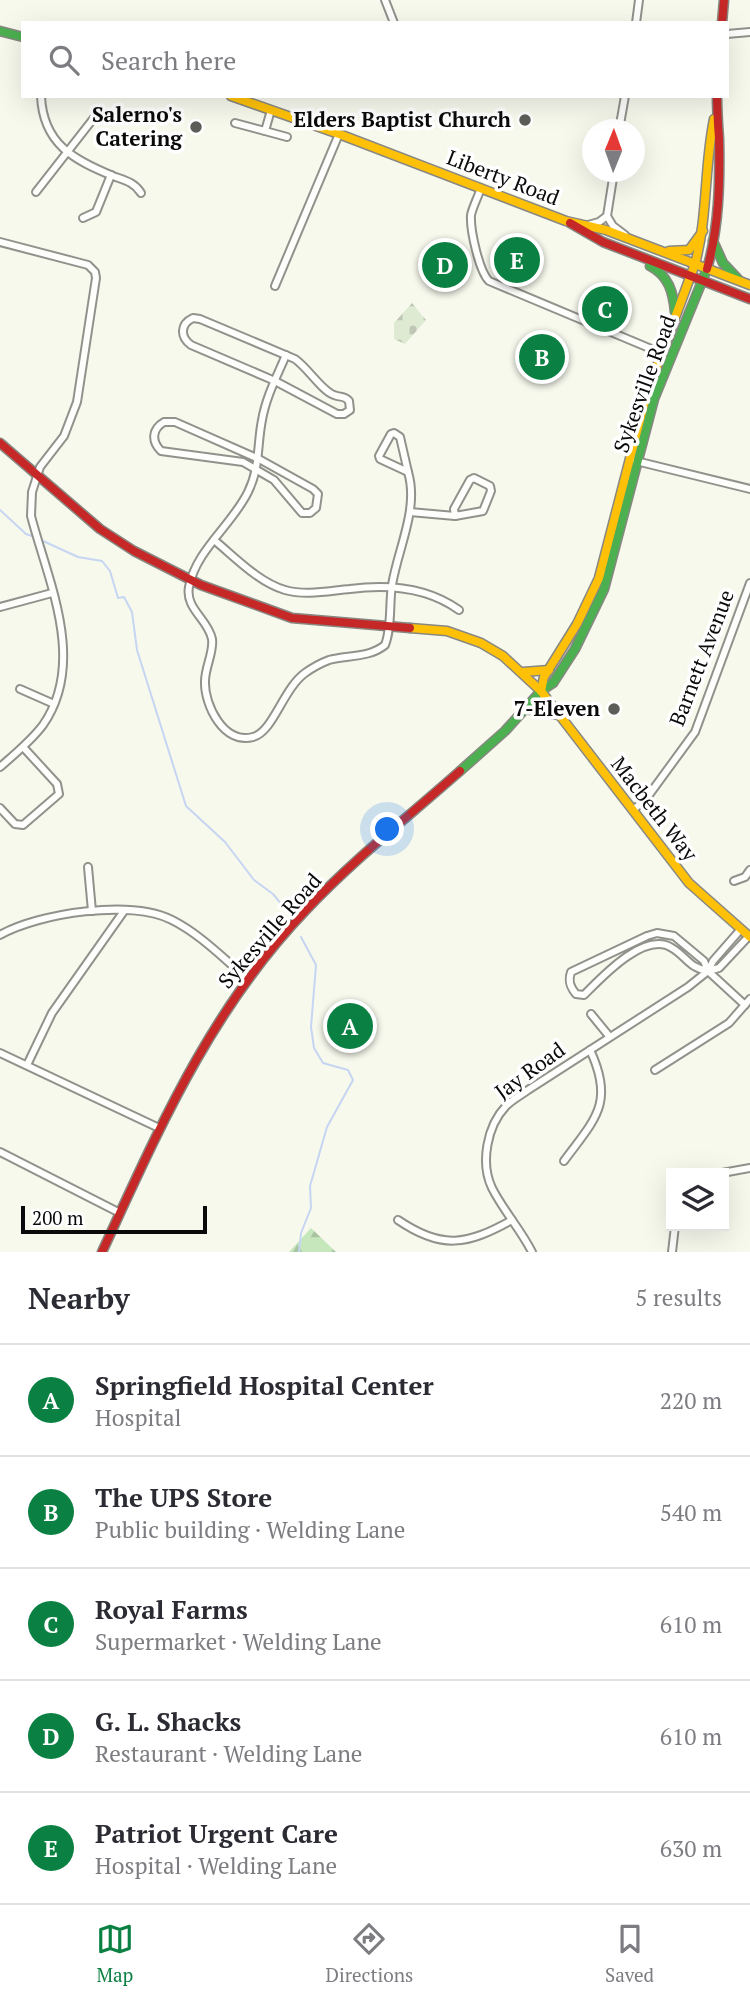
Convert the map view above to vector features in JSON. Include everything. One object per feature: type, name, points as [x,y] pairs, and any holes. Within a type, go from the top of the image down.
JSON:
[{"type":"main road","points":[[722,21],[724,0]]},
{"type":"main road","points":[[0,31],[21,36]]},
{"type":"main road","name":"Liberty Road","points":[[237,98],[566,221],[588,225],[629,239],[746,284]]},
{"type":"main road","name":"Sykesville Road","points":[[102,1252],[159,1128],[200,1049],[248,979],[293,925],[339,877],[476,758],[553,682],[583,636],[600,599],[612,561],[654,399],[707,269],[713,241],[719,142],[717,98]]},
{"type":"main road","name":"Sykesville Road","points":[[541,691],[544,677],[582,615],[599,578],[634,437],[661,353],[695,264],[703,231],[708,141],[716,113]]},
{"type":"main road","name":"Liberty Road","points":[[566,221],[625,251],[750,299]]},
{"type":"main road","points":[[660,251],[689,250],[703,231]]},
{"type":"main road","points":[[713,241],[723,263],[746,284]]},
{"type":"main road","points":[[625,251],[636,260],[657,270],[668,280],[673,294],[675,317]]},
{"type":"main road","name":"Macbeth Way","points":[[0,443],[114,539],[191,579],[292,618],[429,629],[468,638],[495,651],[523,672],[541,691],[689,883],[750,936]]},
{"type":"main road","points":[[523,672],[549,670]]},
{"type":"main road","points":[[526,709],[559,715]]},
{"type":"street","points":[[385,0],[393,21]]},
{"type":"street","points":[[636,21],[639,0]]},
{"type":"street","points":[[729,34],[750,32]]},
{"type":"street","points":[[41,98],[49,128],[67,152],[77,160],[134,184],[141,192]]},
{"type":"street","points":[[622,119],[625,98]]},
{"type":"street","points":[[265,131],[271,110]]},
{"type":"street","points":[[36,192],[97,114]]},
{"type":"street","points":[[235,123],[287,137]]},
{"type":"street","points":[[275,286],[339,134]]},
{"type":"street","points":[[83,218],[96,212],[111,175]]},
{"type":"street","points":[[612,182],[607,216],[613,226],[629,239]]},
{"type":"street","points":[[481,188],[471,220],[480,266],[489,281],[661,353]]},
{"type":"street","points":[[588,225],[607,216]]},
{"type":"street","points":[[0,242],[88,265],[95,272],[96,278],[77,402],[64,436],[40,467],[32,492],[31,516],[63,643],[61,683],[44,723],[23,747],[0,767]]},
{"type":"street","points":[[193,318],[200,319],[286,355],[306,367],[330,393],[345,397],[349,401],[350,410],[337,414],[275,381],[191,345],[184,339],[184,325],[193,318]]},
{"type":"street","points":[[286,355],[261,422],[257,470],[241,504],[214,540],[189,587],[190,601],[211,637],[205,677],[207,699],[225,731],[237,737],[253,738],[265,731],[289,689],[305,673],[329,660],[379,649],[387,639],[392,587],[410,512],[411,494],[408,472],[400,437],[391,433],[380,459],[408,472]]},
{"type":"street","points":[[164,422],[174,422],[259,459],[315,491],[318,497],[316,508],[310,513],[302,513],[274,480],[236,461],[166,452],[155,444],[154,431],[164,422]]},
{"type":"street","points":[[636,461],[750,489]]},
{"type":"street","points":[[410,512],[455,516],[483,511],[491,491],[490,486],[474,478],[470,480],[454,509],[455,516]]},
{"type":"street","points":[[214,540],[265,580],[286,590],[317,593],[392,587],[438,596],[459,610]]},
{"type":"street","name":"Barnett Avenue","points":[[632,810],[646,799],[695,732],[750,583]]},
{"type":"street","points":[[0,607],[52,593]]},
{"type":"street","points":[[20,689],[54,704]]},
{"type":"street","points":[[0,808],[15,824],[23,825],[58,794],[57,784],[23,747]]},
{"type":"street","points":[[88,867],[92,911]]},
{"type":"street","points":[[734,881],[745,877],[750,870]]},
{"type":"street","points":[[27,1065],[52,1013],[124,911]]},
{"type":"street","points":[[0,935],[40,918],[66,913],[155,912],[181,925],[248,979]]},
{"type":"street","name":"Jay Road","points":[[708,971],[713,961],[741,929]]},
{"type":"street","points":[[655,1070],[729,1023],[747,1002],[708,971],[704,961],[674,936],[657,933],[571,972],[571,988],[576,994],[584,995],[618,961],[654,944],[673,948],[696,970],[708,971]]},
{"type":"street","name":"Jay Road","points":[[532,1252],[492,1188],[488,1176],[486,1157],[491,1129],[506,1106],[708,971],[719,968],[750,936]]},
{"type":"street","points":[[591,1014],[609,1036]]},
{"type":"street","points":[[564,1161],[590,1128],[601,1097],[600,1071],[590,1050]]},
{"type":"street","points":[[0,1053],[159,1128]]},
{"type":"street","points":[[0,1152],[120,1213]]},
{"type":"street","points":[[729,1172],[750,1168]]},
{"type":"street","points":[[398,1220],[428,1237],[460,1242],[486,1235],[512,1220]]},
{"type":"street","points":[[672,1252],[674,1231]]},
{"type":"green space","points":[[412,303],[426,320],[405,344],[394,339],[394,323]]},
{"type":"green space","points":[[311,1228],[336,1252],[289,1252]]},
{"type":"waterway","points":[[0,510],[26,534],[32,536]]},
{"type":"waterway","points":[[43,541],[78,557],[102,561],[110,571],[118,598],[124,597],[132,612],[137,650],[186,806],[225,842],[254,880],[273,894],[288,912]]},
{"type":"waterway","points":[[299,1252],[301,1233],[311,1208],[310,1186],[327,1127],[353,1080],[348,1070],[323,1063],[314,1048],[311,1027],[316,965],[301,937]]},
{"type":"traffic: fast","points":[[0,31],[21,36]]},
{"type":"traffic: fast","points":[[713,241],[723,263],[738,279]]},
{"type":"traffic: fast","points":[[650,266],[662,275],[669,285],[675,312]]},
{"type":"traffic: fast","points":[[460,771],[505,731],[541,691],[553,683],[575,649],[604,589],[654,399],[707,269]]},
{"type":"traffic: fast","points":[[526,709],[559,715]]},
{"type":"traffic: slow","points":[[237,98],[566,221],[606,230],[750,285]]},
{"type":"traffic: slow","points":[[695,264],[702,228],[714,119]]},
{"type":"traffic: slow","points":[[669,251],[689,250],[703,231]]},
{"type":"traffic: slow","points":[[541,691],[544,677],[577,624],[599,578],[647,393],[695,264]]},
{"type":"traffic: slow","points":[[410,628],[447,631],[481,643],[503,656],[541,691],[689,883],[750,937]]},
{"type":"traffic: slow","points":[[523,672],[549,670]]},
{"type":"traffic: jam","points":[[722,21],[724,0]]},
{"type":"traffic: jam","points":[[707,269],[718,205],[717,98]]},
{"type":"traffic: jam","points":[[570,223],[603,242],[750,299]]},
{"type":"traffic: jam","points":[[0,443],[100,529],[134,551],[201,585],[292,618],[410,628]]},
{"type":"traffic: jam","points":[[102,1252],[189,1072],[242,988],[272,948],[324,892],[460,771]]},
{"type":"place","name":"Elders Baptist Church","points":[[525,120]]},
{"type":"place","name":"Salerno's Catering","points":[[196,127]]},
{"type":"place","name":"Patriot Urgent Care","points":[[517,260]]},
{"type":"place","name":"G. L. Shacks","points":[[445,265]]},
{"type":"place","name":"Royal Farms","points":[[605,309]]},
{"type":"place","name":"The UPS Store","points":[[542,357]]},
{"type":"place","name":"7-Eleven","points":[[614,709]]},
{"type":"place","name":"Springfield Hospital Center","points":[[350,1026]]}]
